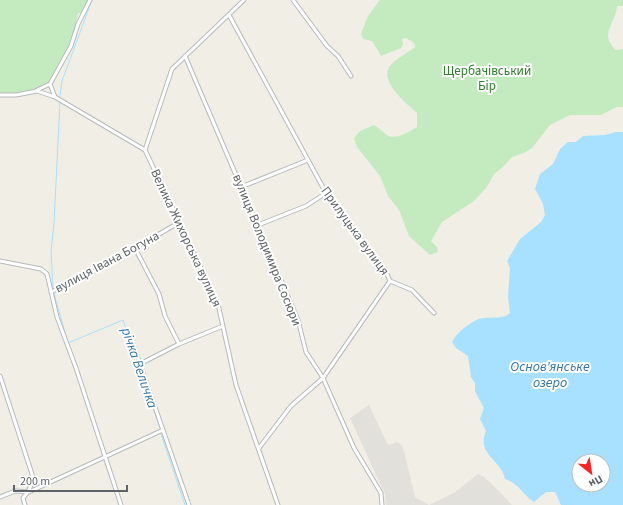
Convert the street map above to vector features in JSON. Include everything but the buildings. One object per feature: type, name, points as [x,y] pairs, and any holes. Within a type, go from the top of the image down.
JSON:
[{"type":"street","points":[[0,95],[16,95],[37,91],[50,84],[71,46],[78,24],[90,0]]},
{"type":"street","points":[[37,91],[56,97],[145,150],[172,69],[244,0]]},
{"type":"street","points":[[294,0],[327,46],[338,56],[351,76]]},
{"type":"street","name":"Прилуцька вулиця","points":[[229,15],[326,193],[387,274],[390,281],[323,378],[291,406],[259,448]]},
{"type":"street","name":"вулиця Володимира Сосюри","points":[[186,56],[298,320],[306,352],[323,378],[354,448],[381,494],[382,505]]},
{"type":"street","points":[[50,84],[56,97]]},
{"type":"street","name":"Велика Жихорська вулиця","points":[[145,150],[218,304],[236,385],[278,505]]},
{"type":"street","points":[[241,187],[308,160]]},
{"type":"street","points":[[258,225],[306,206],[326,193]]},
{"type":"street","name":"вулиця Івана Богуна","points":[[0,261],[45,271],[51,292],[99,269],[180,222]]},
{"type":"street","points":[[135,248],[159,294],[166,316],[179,344]]},
{"type":"street","points":[[390,281],[412,290],[434,312]]},
{"type":"street","points":[[51,292],[57,317],[76,368],[121,505]]},
{"type":"street","points":[[140,364],[179,344],[223,326]]},
{"type":"street","points":[[130,335],[189,505]]},
{"type":"street","points":[[0,376],[32,474],[33,481],[29,492]]},
{"type":"street","points":[[25,505],[23,498],[29,492],[163,430]]},
{"type":"street","points":[[0,497],[15,491],[29,492]]},
{"type":"shaded area","points":[[369,405],[388,445],[398,442],[403,447],[415,497],[429,505],[386,505],[385,494],[350,418]]},
{"type":"shaded area","points":[[478,474],[484,477],[512,505],[429,505],[454,493]]},
{"type":"green space","points":[[0,0],[89,0],[82,13],[78,13],[71,46],[61,68],[46,85],[33,92],[0,93]]},
{"type":"green space","name":"Щербачівський Бір","points":[[380,0],[623,0],[623,6],[617,6],[609,28],[608,38],[616,50],[623,49],[623,107],[617,107],[601,115],[570,115],[550,125],[532,148],[524,153],[512,157],[495,173],[486,188],[474,201],[442,222],[431,241],[437,247],[438,252],[430,255],[409,236],[399,210],[388,196],[380,176],[357,147],[354,138],[360,131],[374,125],[391,137],[403,135],[417,127],[417,113],[395,92],[388,78],[387,72],[392,63],[415,47],[414,43],[406,38],[402,39],[403,44],[401,48],[381,56],[372,41],[363,39],[361,34],[368,16]]},
{"type":"water","name":"Основ'янське озеро","points":[[623,132],[623,505],[561,505],[555,492],[546,492],[534,502],[514,483],[505,479],[503,472],[484,446],[486,431],[480,419],[484,408],[475,391],[475,383],[471,377],[468,356],[456,348],[452,342],[460,331],[467,325],[479,319],[499,317],[510,313],[508,296],[510,268],[507,261],[520,239],[541,222],[545,215],[543,204],[535,189],[540,174],[553,164],[560,149],[568,142],[576,142],[583,136]]},
{"type":"waterway","name":"річка Величка","points":[[60,96],[62,81],[92,0]]},
{"type":"waterway","name":"річка Величка","points":[[53,288],[51,251],[54,223],[60,102]]},
{"type":"waterway","name":"річка Величка","points":[[54,294],[68,343],[123,320],[160,428]]},
{"type":"waterway","name":"річка Величка","points":[[161,434],[185,505]]}]
